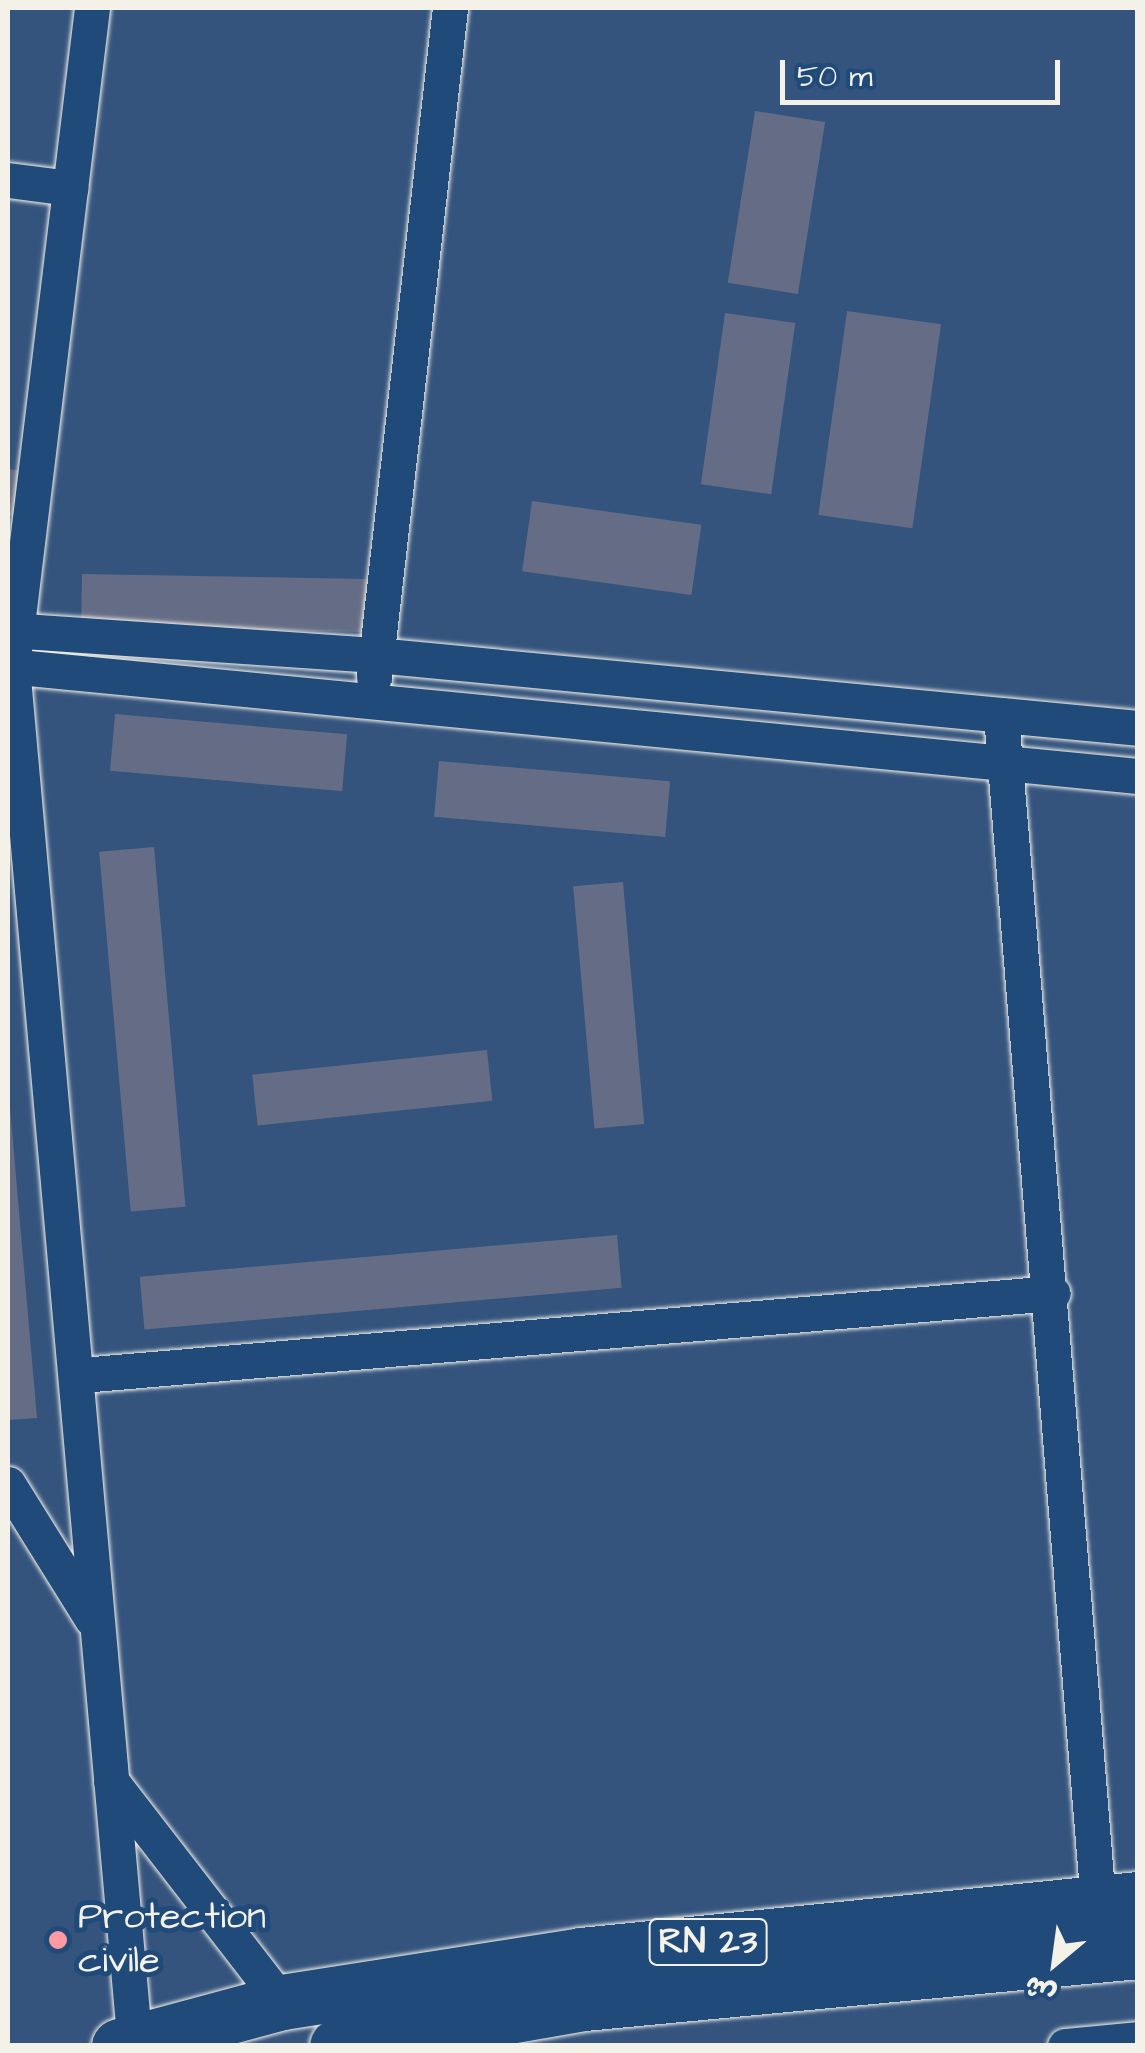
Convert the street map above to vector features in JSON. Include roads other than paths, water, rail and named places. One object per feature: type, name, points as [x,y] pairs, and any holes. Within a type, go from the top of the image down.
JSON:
[{"type":"main road","name":"RN 23","points":[[129,2044],[282,2002],[581,1955],[1118,1901]]},
{"type":"main road","name":"RN 23","points":[[337,2046],[584,2003],[1138,1951]]},
{"type":"street","points":[[92,8],[10,666],[81,1375],[95,1624],[129,2044]]},
{"type":"street","points":[[371,697],[450,8]]},
{"type":"street","points":[[8,180],[70,188]]},
{"type":"street","points":[[12,630],[376,655],[1138,728]]},
{"type":"street","points":[[10,666],[371,697],[1138,776]]},
{"type":"street","points":[[1001,715],[1053,1293],[1118,1901]]},
{"type":"street","points":[[81,1375],[1053,1293]]},
{"type":"street","points":[[8,1484],[20,1527],[95,1624]]},
{"type":"street","points":[[110,1780],[282,2002]]},
{"type":"street","points":[[1065,2046],[1138,2039]]},
{"type":"place","name":"Protection civile","points":[[58,1940]]}]
